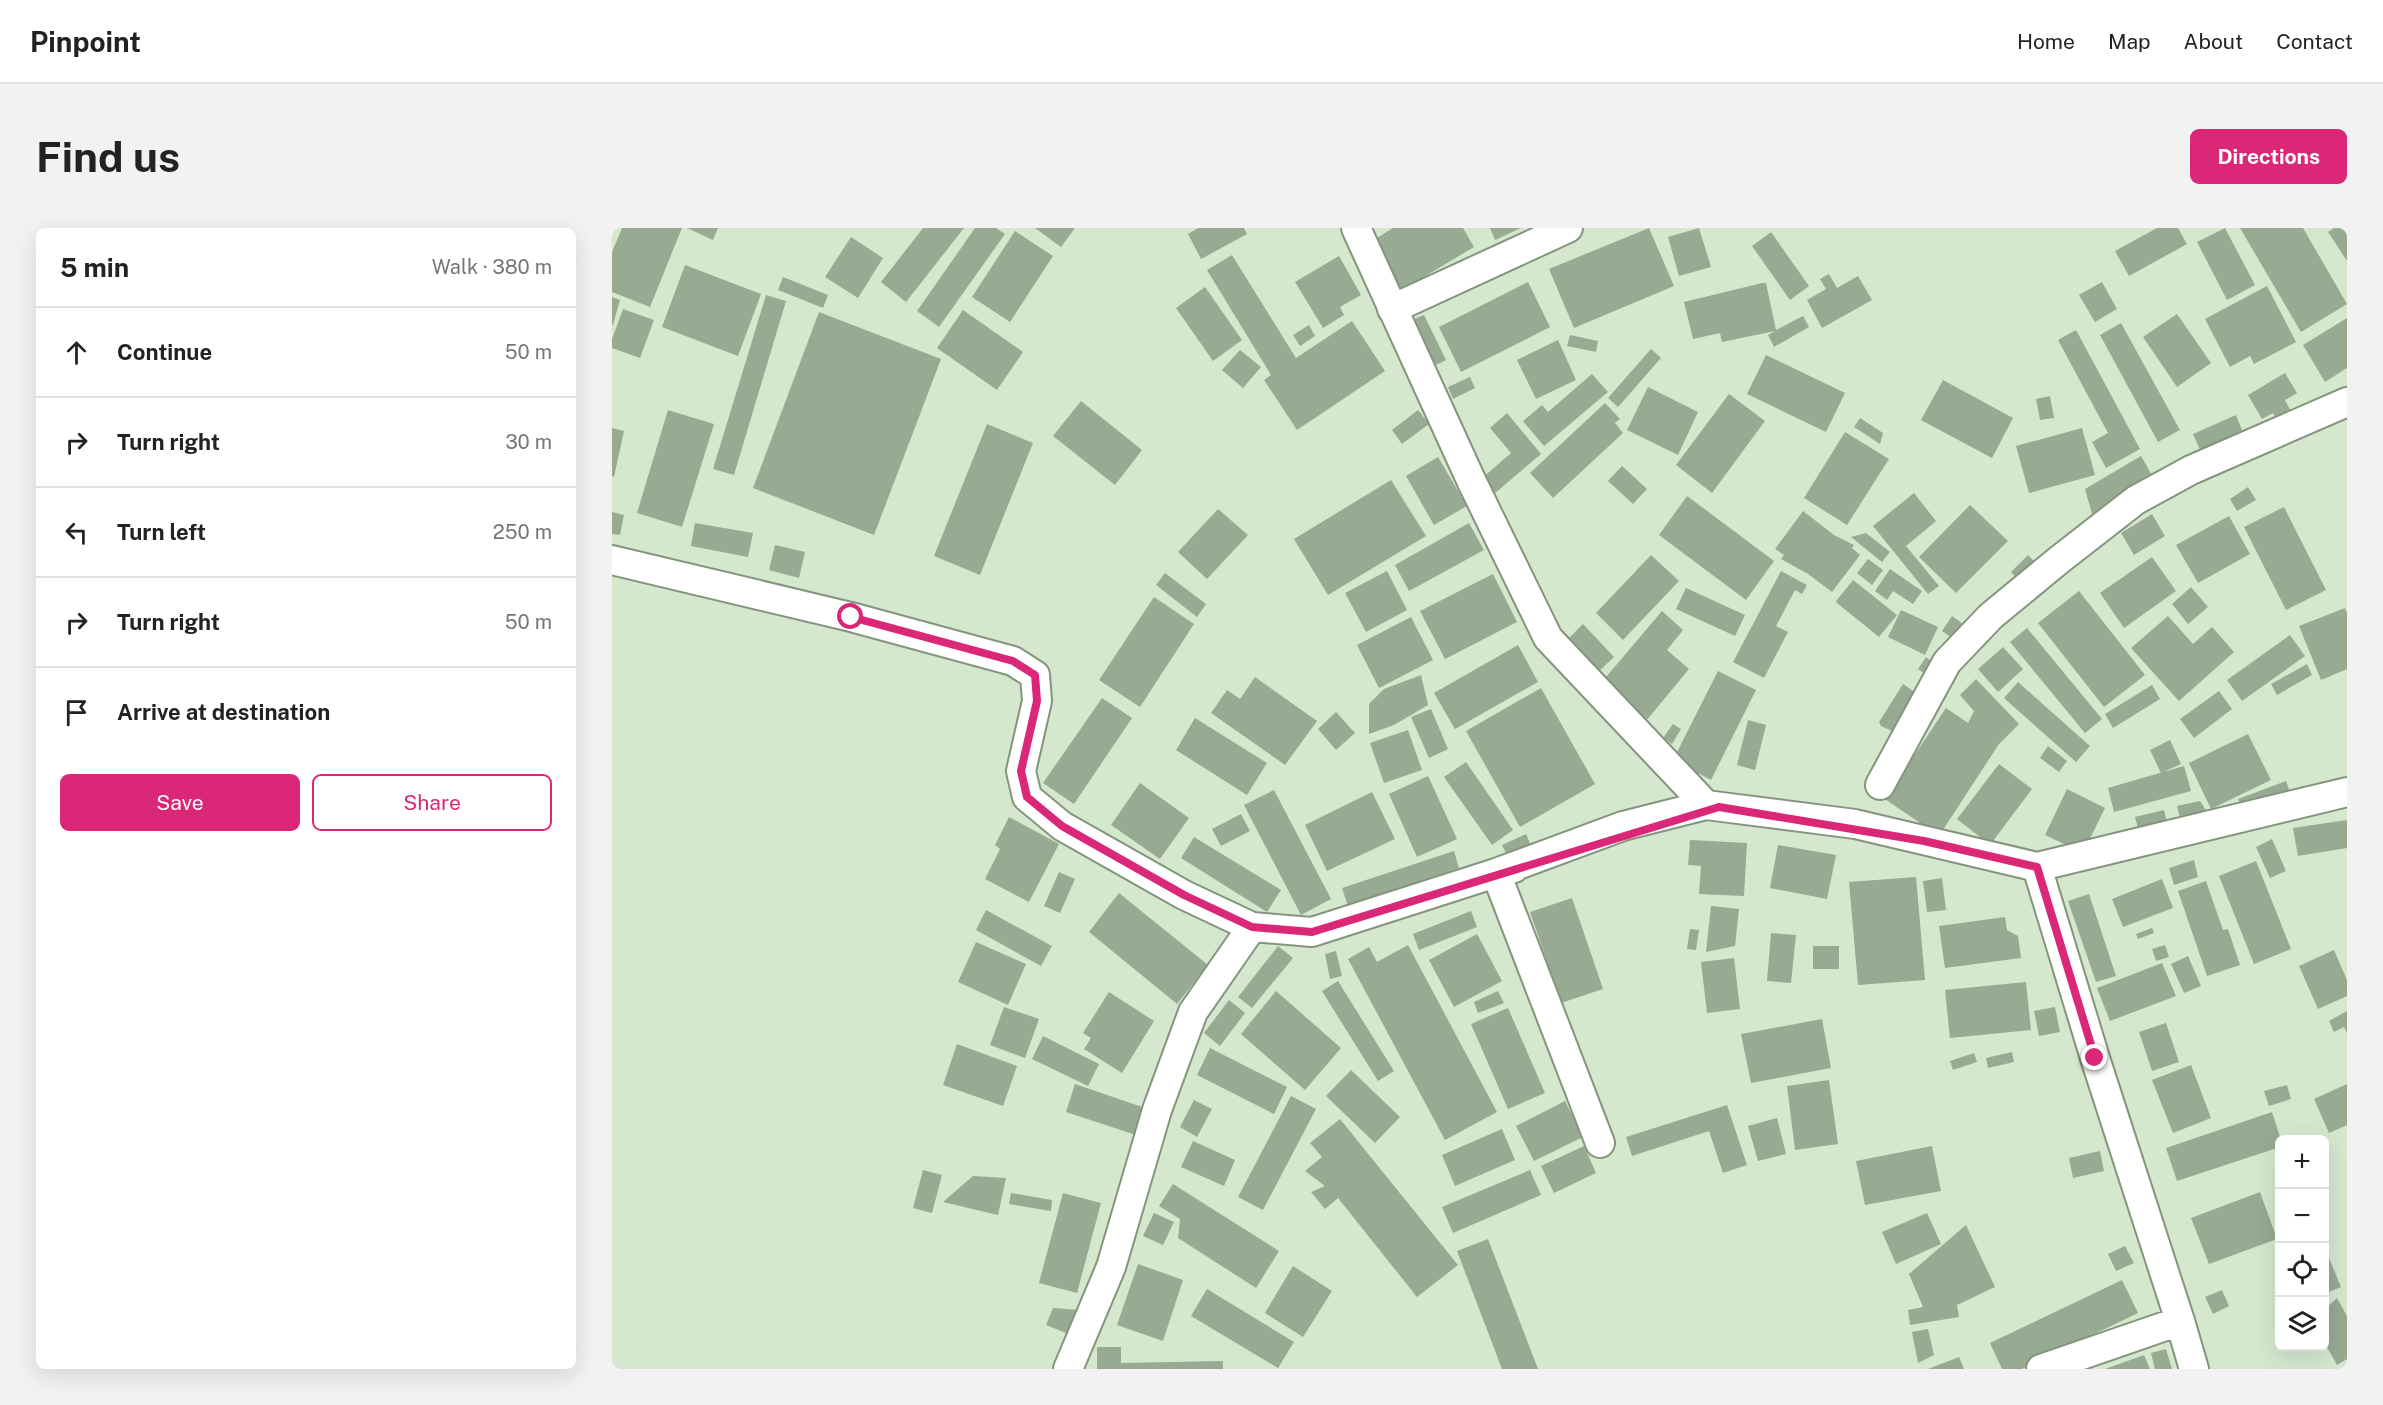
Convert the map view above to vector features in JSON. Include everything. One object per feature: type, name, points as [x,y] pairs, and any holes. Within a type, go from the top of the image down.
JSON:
[{"type":"street","points":[[1356,228],[1471,480],[1548,638],[1712,806]]},
{"type":"street","points":[[1392,309],[1568,228]]},
{"type":"street","points":[[1880,785],[1947,662],[1991,616],[2059,560],[2136,500],[2191,470],[2347,402]]},
{"type":"street","points":[[612,560],[851,617],[1013,661],[1035,675],[1037,701],[1021,771],[1027,797],[1062,826],[1184,895],[1252,927],[1312,932],[1712,806],[1924,841],[2037,867],[2347,792]]},
{"type":"street","points":[[2037,867],[2098,1069],[2181,1321],[2194,1369]]},
{"type":"street","points":[[1496,873],[1600,1143]]},
{"type":"street","points":[[1068,1369],[1110,1267],[1158,1110],[1193,1012],[1252,927]]},
{"type":"street","points":[[2041,1369],[2181,1321]]},
{"type":"building","points":[[622,228],[682,228],[650,307],[612,292],[612,252]]},
{"type":"building","points":[[687,228],[718,228],[713,240]]},
{"type":"building","points":[[923,228],[964,228],[906,302],[881,282]]},
{"type":"building","points":[[975,228],[996,228],[1005,234],[939,327],[917,311]]},
{"type":"building","points":[[1035,228],[1075,228],[1061,247]]},
{"type":"building","points":[[1198,228],[1244,228],[1247,234],[1201,259],[1188,234]]},
{"type":"building","points":[[1393,228],[1463,228],[1474,247],[1402,290],[1372,241]]},
{"type":"building","points":[[1490,228],[1521,228],[1495,240]]},
{"type":"building","points":[[1649,228],[1674,286],[1574,328],[1549,269]]},
{"type":"building","points":[[1699,228],[1711,267],[1679,276],[1668,237]]},
{"type":"building","points":[[2157,228],[2178,228],[2187,244],[2129,276],[2115,251]]},
{"type":"building","points":[[2225,228],[2255,285],[2227,300],[2197,242]]},
{"type":"building","points":[[2240,228],[2303,228],[2347,304],[2301,332]]},
{"type":"building","points":[[2334,228],[2347,228],[2347,261],[2328,232]]},
{"type":"building","points":[[1015,231],[1053,256],[1010,322],[972,297]]},
{"type":"building","points":[[1771,232],[1809,286],[1790,300],[1752,246]]},
{"type":"building","points":[[851,237],[883,258],[858,298],[825,277]]},
{"type":"building","points":[[1232,255],[1296,358],[1352,321],[1385,371],[1297,430],[1264,380],[1271,375],[1207,270]]},
{"type":"building","points":[[1339,256],[1361,295],[1340,307],[1344,315],[1323,328],[1295,282]]},
{"type":"building","points":[[685,265],[761,294],[738,356],[662,327]]},
{"type":"building","points":[[1829,274],[1837,288],[1858,276],[1872,300],[1822,328],[1807,300],[1826,289],[1820,279]]},
{"type":"building","points":[[783,277],[828,295],[823,308],[778,290]]},
{"type":"building","points":[[1528,282],[1550,327],[1461,372],[1439,327]]},
{"type":"building","points":[[2102,282],[2117,309],[2095,322],[2079,295]]},
{"type":"building","points":[[1766,283],[1776,330],[1803,316],[1809,327],[1774,347],[1768,335],[1775,331],[1722,342],[1720,333],[1693,339],[1684,302]]},
{"type":"building","points":[[2267,286],[2296,342],[2254,364],[2250,356],[2230,367],[2205,319]]},
{"type":"building","points":[[1205,287],[1242,340],[1213,361],[1176,308]]},
{"type":"building","points":[[766,295],[786,301],[734,475],[713,469]]},
{"type":"building","points":[[612,297],[620,300],[613,325],[612,325]]},
{"type":"building","points":[[623,309],[654,320],[640,358],[612,348],[612,339]]},
{"type":"building","points":[[963,310],[1023,352],[997,390],[937,348]]},
{"type":"building","points":[[819,312],[941,359],[874,535],[753,488]]},
{"type":"building","points":[[2177,314],[2211,363],[2177,387],[2143,337]]},
{"type":"building","points":[[1424,315],[1446,360],[1436,365],[1414,319]]},
{"type":"building","points":[[2347,318],[2347,368],[2325,382],[2303,345]]},
{"type":"building","points":[[2121,323],[2180,430],[2158,442],[2100,335]]},
{"type":"building","points":[[1309,325],[1315,336],[1300,346],[1293,335]]},
{"type":"building","points":[[2076,330],[2140,449],[2106,468],[2092,442],[2108,433],[2058,340]]},
{"type":"building","points":[[1570,335],[1598,341],[1596,352],[1567,346]]},
{"type":"building","points":[[1558,340],[1576,380],[1536,399],[1517,360]]},
{"type":"building","points":[[1651,349],[1661,358],[1618,407],[1608,398]]},
{"type":"building","points":[[1240,350],[1261,367],[1243,388],[1222,370]]},
{"type":"building","points":[[1766,355],[1845,393],[1826,432],[1747,394]]},
{"type":"building","points":[[2285,373],[2297,393],[2285,400],[2293,415],[2279,423],[2273,413],[2262,419],[2248,395]]},
{"type":"building","points":[[1592,374],[1608,392],[1544,446],[1523,421],[1542,405],[1548,412]]},
{"type":"building","points":[[1470,377],[1475,388],[1453,399],[1448,387]]},
{"type":"building","points":[[1943,380],[2013,418],[1992,458],[1921,420]]},
{"type":"building","points":[[1648,387],[1698,412],[1678,455],[1627,430]]},
{"type":"building","points":[[1729,394],[1765,421],[1712,493],[1676,465]]},
{"type":"building","points":[[2050,396],[2054,418],[2040,420],[2036,399]]},
{"type":"building","points":[[1081,401],[1142,450],[1115,485],[1053,436]]},
{"type":"building","points":[[1605,403],[1620,419],[1615,423],[1623,433],[1553,498],[1530,473]]},
{"type":"building","points":[[668,410],[714,424],[682,527],[637,513]]},
{"type":"building","points":[[1418,410],[1429,424],[1402,444],[1392,430]]},
{"type":"building","points":[[1507,413],[1541,454],[1494,494],[1481,479],[1511,453],[1490,428]]},
{"type":"building","points":[[2236,415],[2244,435],[2202,454],[2193,434]]},
{"type":"building","points":[[1860,418],[1883,433],[1880,444],[1854,427]]},
{"type":"building","points":[[987,424],[1033,443],[980,575],[934,556]]},
{"type":"building","points":[[612,428],[624,431],[614,477],[612,476]]},
{"type":"building","points":[[2082,428],[2095,475],[2029,493],[2016,446]]},
{"type":"building","points":[[1845,432],[1889,459],[1847,525],[1804,498]]},
{"type":"building","points":[[2141,456],[2153,477],[2092,514],[2085,489]]},
{"type":"building","points":[[1438,457],[1467,506],[1434,525],[1406,476]]},
{"type":"building","points":[[1622,466],[1647,489],[1633,504],[1608,481]]},
{"type":"building","points":[[1391,480],[1426,536],[1328,595],[1294,539]]},
{"type":"building","points":[[2248,487],[2256,500],[2237,511],[2230,499]]},
{"type":"building","points":[[1914,493],[1936,521],[1906,546],[1939,586],[1928,594],[1873,526]]},
{"type":"building","points":[[1687,496],[1774,561],[1746,600],[1659,535]]},
{"type":"building","points":[[1970,505],[2008,541],[1956,593],[1919,557]]},
{"type":"building","points":[[2284,507],[2326,590],[2286,610],[2244,527]]},
{"type":"building","points":[[1218,509],[1248,535],[1207,579],[1178,552]]},
{"type":"building","points":[[1803,511],[1834,535],[1854,545],[1852,548],[1860,555],[1832,592],[1808,574],[1781,559],[1784,555],[1775,549]]},
{"type":"building","points":[[612,512],[624,515],[620,535],[612,534]]},
{"type":"building","points":[[2152,514],[2165,536],[2134,555],[2121,533]]},
{"type":"building","points":[[2229,516],[2250,554],[2198,583],[2176,545]]},
{"type":"building","points":[[695,523],[753,533],[748,557],[691,546]]},
{"type":"building","points":[[1469,523],[1484,550],[1409,591],[1395,565]]},
{"type":"building","points":[[1866,533],[1890,552],[1882,562],[1851,537]]},
{"type":"building","points":[[775,545],[805,552],[799,578],[769,570]]},
{"type":"building","points":[[1651,555],[1679,581],[1623,640],[1596,613]]},
{"type":"building","points":[[2028,555],[2040,568],[2022,584],[2011,572]]},
{"type":"building","points":[[2152,557],[2176,591],[2124,628],[2100,593]]},
{"type":"building","points":[[1868,559],[1883,570],[1872,585],[1857,573]]},
{"type":"building","points":[[1890,569],[1922,591],[1913,604],[1893,591],[1887,600],[1875,591]]},
{"type":"building","points":[[1387,571],[1407,610],[1366,632],[1345,593]]},
{"type":"building","points":[[1781,571],[1807,585],[1802,594],[1795,590],[1776,626],[1788,632],[1764,678],[1733,662]]},
{"type":"building","points":[[1165,573],[1206,604],[1197,617],[1156,585]]},
{"type":"building","points":[[1493,574],[1517,622],[1445,659],[1420,611]]},
{"type":"building","points":[[1853,580],[1897,615],[1879,637],[1836,601]]},
{"type":"building","points":[[2191,587],[2208,607],[2188,624],[2172,604]]},
{"type":"building","points":[[1686,588],[1745,615],[1735,636],[1676,609]]},
{"type":"building","points":[[2079,591],[2145,675],[2104,707],[2038,623]]},
{"type":"building","points":[[1154,597],[1194,624],[1140,707],[1099,680]]},
{"type":"building","points":[[2345,608],[2347,613],[2347,669],[2321,680],[2299,626]]},
{"type":"building","points":[[1901,610],[1938,627],[1925,655],[1888,637]]},
{"type":"building","points":[[1662,611],[1683,630],[1667,650],[1689,669],[1646,721],[1601,683]]},
{"type":"building","points":[[1952,616],[1966,626],[1956,641],[1942,631]]},
{"type":"building","points":[[2168,616],[2193,644],[2212,627],[2234,652],[2179,701],[2131,648]]},
{"type":"building","points":[[1411,617],[1433,660],[1379,688],[1357,645]]},
{"type":"building","points":[[1583,624],[1614,657],[1596,674],[1565,642]]},
{"type":"building","points":[[2027,628],[2102,719],[2085,733],[2010,642]]},
{"type":"building","points":[[2290,635],[2305,656],[2242,701],[2227,680]]},
{"type":"building","points":[[1518,645],[1538,682],[1455,729],[1434,693]]},
{"type":"building","points":[[2003,647],[2023,669],[1998,692],[1978,669]]},
{"type":"building","points":[[1926,657],[1936,666],[1928,676],[1918,669]]},
{"type":"building","points":[[2307,664],[2312,675],[2277,695],[2271,684]]},
{"type":"building","points":[[1718,671],[1756,690],[1711,780],[1673,760]]},
{"type":"building","points":[[1421,675],[1428,705],[1394,725],[1369,734],[1369,704],[1384,689]]},
{"type":"building","points":[[1255,677],[1317,721],[1285,765],[1211,713],[1227,690],[1240,699]]},
{"type":"building","points":[[1976,679],[2019,724],[1999,744],[1939,836],[1885,799],[1946,708],[1968,723],[1974,711],[1960,695]]},
{"type":"building","points":[[2018,682],[2090,746],[2076,762],[2004,698]]},
{"type":"building","points":[[1903,684],[1919,695],[1894,732],[1881,726],[1879,722]]},
{"type":"building","points":[[2152,685],[2160,699],[2113,728],[2105,714]]},
{"type":"building","points":[[1541,688],[1595,784],[1520,827],[1466,731]]},
{"type":"building","points":[[2219,691],[2232,709],[2194,738],[2180,719]]},
{"type":"building","points":[[1102,698],[1132,718],[1074,804],[1043,783]]},
{"type":"building","points":[[1431,709],[1448,749],[1429,758],[1411,717]]},
{"type":"building","points":[[1336,712],[1355,733],[1336,750],[1318,729]]},
{"type":"building","points":[[1195,718],[1267,763],[1247,795],[1176,750]]},
{"type":"building","points":[[1748,720],[1766,725],[1755,770],[1737,765]]},
{"type":"building","points":[[1673,724],[1681,729],[1672,744],[1663,738]]},
{"type":"building","points":[[1408,730],[1422,770],[1384,783],[1370,743]]},
{"type":"building","points":[[2248,734],[2271,780],[2211,809],[2189,763]]},
{"type":"building","points":[[2170,740],[2181,764],[2161,773],[2150,750]]},
{"type":"building","points":[[2048,746],[2067,761],[2059,772],[2040,758]]},
{"type":"building","points":[[1466,762],[1513,830],[1492,845],[1444,777]]},
{"type":"building","points":[[1999,764],[2032,789],[1990,845],[1957,819]]},
{"type":"building","points":[[2184,766],[2191,791],[2114,812],[2108,788]]},
{"type":"building","points":[[1428,776],[1457,839],[1417,857],[1389,794]]},
{"type":"building","points":[[2286,781],[2291,795],[2243,812],[2238,799]]},
{"type":"building","points":[[1140,783],[1189,818],[1160,859],[1111,825]]},
{"type":"building","points":[[2067,789],[2105,808],[2083,853],[2045,835]]},
{"type":"building","points":[[1274,790],[1331,899],[1301,915],[1244,805]]},
{"type":"building","points":[[1372,792],[1395,839],[1327,871],[1305,825]]},
{"type":"building","points":[[2200,801],[2211,818],[2182,826],[2177,806]]},
{"type":"building","points":[[2164,810],[2168,827],[2140,835],[2135,817]]},
{"type":"building","points":[[1241,814],[1250,831],[1221,846],[1212,829]]},
{"type":"building","points":[[1009,817],[1059,844],[1029,902],[985,879],[1000,849],[995,845]]},
{"type":"building","points":[[2347,820],[2347,848],[2298,856],[2293,828]]},
{"type":"building","points":[[1526,834],[1532,848],[1509,859],[1502,845]]},
{"type":"building","points":[[1194,837],[1281,890],[1267,912],[1181,858]]},
{"type":"building","points":[[2272,839],[2286,871],[2270,878],[2256,847]]},
{"type":"building","points":[[1690,840],[1747,843],[1744,896],[1699,894],[1701,866],[1688,865]]},
{"type":"building","points":[[1778,845],[1836,855],[1827,899],[1770,888]]},
{"type":"building","points":[[1454,851],[1459,868],[1389,892],[1391,899],[1348,906],[1342,888]]},
{"type":"building","points":[[2194,860],[2198,877],[2174,885],[2169,868]]},
{"type":"building","points":[[2256,861],[2291,949],[2254,964],[2219,876]]},
{"type":"building","points":[[1059,872],[1075,879],[1060,913],[1044,906]]},
{"type":"building","points":[[1916,877],[1925,980],[1858,985],[1849,882]]},
{"type":"building","points":[[1942,878],[1946,910],[1927,912],[1923,881]]},
{"type":"building","points":[[2162,879],[2173,908],[2123,927],[2112,899]]},
{"type":"building","points":[[2206,881],[2223,930],[2228,929],[2240,965],[2207,976],[2178,891]]},
{"type":"building","points":[[1119,893],[1208,965],[1177,1004],[1089,932]]},
{"type":"building","points":[[2089,894],[2116,976],[2096,982],[2068,901]]},
{"type":"building","points":[[1572,898],[1603,989],[1561,1003],[1530,912]]},
{"type":"building","points":[[1711,906],[1739,909],[1735,946],[1706,952]]},
{"type":"building","points":[[986,910],[1052,946],[1041,966],[976,930]]},
{"type":"building","points":[[1471,911],[1477,927],[1419,950],[1413,934]]},
{"type":"building","points":[[2005,917],[2007,930],[2018,936],[2021,958],[1945,968],[1939,926]]},
{"type":"building","points":[[2152,928],[2154,933],[2138,939],[2136,934]]},
{"type":"building","points":[[1690,929],[1699,930],[1696,950],[1687,949]]},
{"type":"building","points":[[1771,933],[1796,935],[1791,983],[1767,981]]},
{"type":"building","points":[[1477,934],[1502,981],[1454,1007],[1429,960]]},
{"type":"building","points":[[976,942],[1026,964],[1008,1005],[958,982]]},
{"type":"building","points":[[1408,945],[1497,1112],[1445,1140],[1348,959],[1369,947],[1377,962]]},
{"type":"building","points":[[2165,945],[2169,957],[2156,961],[2152,949]]},
{"type":"building","points":[[1278,946],[1293,958],[1252,1008],[1238,997]]},
{"type":"building","points":[[1813,946],[1839,946],[1839,969],[1813,969]]},
{"type":"building","points":[[2334,950],[2347,980],[2347,996],[2318,1009],[2299,966]]},
{"type":"building","points":[[1336,951],[1342,976],[1330,979],[1325,954]]},
{"type":"building","points":[[2188,956],[2201,986],[2184,993],[2171,964]]},
{"type":"building","points":[[1734,958],[1740,1009],[1707,1013],[1701,962]]},
{"type":"building","points":[[2162,963],[2176,996],[2110,1021],[2097,988]]},
{"type":"building","points":[[1338,981],[1394,1071],[1378,1081],[1322,991]]},
{"type":"building","points":[[2026,982],[2031,1030],[1950,1038],[1945,990]]},
{"type":"building","points":[[1276,991],[1341,1048],[1305,1090],[1241,1034]]},
{"type":"building","points":[[1498,991],[1504,1003],[1478,1013],[1474,1002]]},
{"type":"building","points":[[1109,992],[1154,1021],[1122,1073],[1084,1049],[1091,1038],[1083,1033]]},
{"type":"building","points":[[1229,1000],[1245,1013],[1220,1046],[1204,1033]]},
{"type":"building","points":[[1004,1007],[1039,1019],[1025,1058],[990,1045]]},
{"type":"building","points":[[2055,1007],[2060,1032],[2039,1036],[2034,1011]]},
{"type":"building","points":[[1508,1008],[1545,1093],[1508,1109],[1471,1024]]},
{"type":"building","points":[[2347,1011],[2347,1033],[2344,1027],[2334,1032],[2329,1021]]},
{"type":"building","points":[[1822,1019],[1831,1068],[1751,1083],[1741,1034]]},
{"type":"building","points":[[2166,1023],[2179,1062],[2152,1071],[2139,1032]]},
{"type":"building","points":[[1043,1036],[1099,1064],[1088,1086],[1032,1059]]},
{"type":"building","points":[[957,1044],[1017,1066],[1003,1106],[943,1085]]},
{"type":"building","points":[[1210,1048],[1287,1087],[1274,1114],[1197,1075]]},
{"type":"building","points":[[2012,1052],[2014,1062],[1988,1068],[1986,1058]]},
{"type":"building","points":[[1974,1053],[1977,1062],[1953,1070],[1950,1061]]},
{"type":"building","points":[[2191,1065],[2211,1118],[2173,1133],[2152,1080]]},
{"type":"building","points":[[1351,1070],[1400,1117],[1375,1143],[1326,1096]]},
{"type":"building","points":[[1829,1080],[1838,1144],[1795,1150],[1787,1086]]},
{"type":"building","points":[[1075,1084],[1151,1110],[1142,1137],[1066,1112]]},
{"type":"building","points":[[2347,1084],[2347,1125],[2329,1133],[2314,1099]]},
{"type":"building","points":[[2287,1085],[2291,1099],[2269,1106],[2264,1091]]},
{"type":"building","points":[[1291,1096],[1316,1109],[1263,1210],[1238,1197]]},
{"type":"building","points":[[1194,1100],[1212,1109],[1197,1137],[1180,1127]]},
{"type":"building","points":[[1565,1101],[1583,1137],[1534,1161],[1516,1126]]},
{"type":"building","points":[[1727,1105],[1747,1165],[1723,1173],[1709,1131],[1632,1156],[1626,1137]]},
{"type":"building","points":[[2272,1112],[2279,1135],[2275,1135],[2275,1149],[2177,1181],[2166,1148]]},
{"type":"building","points":[[1777,1118],[1786,1154],[1758,1161],[1748,1126]]},
{"type":"building","points":[[1340,1119],[1458,1265],[1417,1297],[1338,1198],[1325,1209],[1311,1192],[1325,1186],[1305,1171],[1322,1157],[1310,1143]]},
{"type":"building","points":[[1502,1129],[1515,1160],[1455,1186],[1442,1155]]},
{"type":"building","points":[[1193,1141],[1235,1160],[1224,1186],[1181,1167]]},
{"type":"building","points":[[1584,1146],[1596,1173],[1554,1193],[1541,1166]]},
{"type":"building","points":[[1932,1146],[1941,1191],[1865,1205],[1856,1161]]},
{"type":"building","points":[[2100,1151],[2104,1171],[2073,1178],[2069,1158]]},
{"type":"building","points":[[923,1170],[942,1175],[932,1213],[913,1208]]},
{"type":"building","points":[[1530,1170],[1541,1195],[1453,1233],[1442,1207]]},
{"type":"building","points":[[973,1176],[1006,1178],[998,1215],[943,1202]]},
{"type":"building","points":[[1173,1184],[1279,1251],[1256,1288],[1178,1238],[1180,1219],[1159,1206]]},
{"type":"building","points":[[2260,1192],[2275,1233],[2275,1240],[2209,1264],[2191,1218]]},
{"type":"building","points":[[1011,1193],[1052,1200],[1051,1211],[1009,1204]]},
{"type":"building","points":[[1063,1193],[1101,1203],[1077,1293],[1039,1283]]},
{"type":"building","points":[[1154,1213],[1174,1222],[1163,1245],[1143,1236]]},
{"type":"building","points":[[1927,1213],[1941,1244],[1896,1264],[1882,1232]]},
{"type":"building","points":[[1966,1225],[1995,1287],[1957,1305],[1959,1317],[1910,1325],[1908,1310],[1923,1307],[1909,1274]]},
{"type":"building","points":[[1488,1239],[1538,1369],[1502,1369],[1457,1251]]},
{"type":"building","points":[[2125,1246],[2134,1263],[2116,1271],[2108,1254]]},
{"type":"building","points":[[2329,1258],[2341,1287],[2329,1292]]},
{"type":"building","points":[[1138,1264],[1183,1280],[1163,1341],[1117,1325]]},
{"type":"building","points":[[1293,1266],[1332,1291],[1303,1337],[1265,1313]]},
{"type":"building","points":[[2122,1280],[2138,1313],[2022,1369],[2002,1369],[1990,1343]]},
{"type":"building","points":[[1207,1289],[1294,1342],[1278,1368],[1191,1316]]},
{"type":"building","points":[[2222,1290],[2229,1306],[2213,1314],[2205,1297]]},
{"type":"building","points":[[2337,1298],[2347,1316],[2347,1359],[2337,1365],[2329,1351],[2329,1305]]},
{"type":"building","points":[[1053,1308],[1081,1310],[1071,1335],[1046,1325]]},
{"type":"building","points":[[1928,1329],[1934,1355],[1918,1363],[1912,1332]]},
{"type":"building","points":[[1097,1347],[1121,1347],[1121,1363],[1223,1361],[1223,1369],[1097,1369]]},
{"type":"building","points":[[2166,1349],[2172,1369],[2155,1369],[2151,1353]]},
{"type":"building","points":[[2144,1355],[2150,1369],[2105,1369]]},
{"type":"building","points":[[1959,1357],[1964,1369],[1928,1369]]},
{"type":"route","points":[[851,617],[1013,661],[1035,675],[1037,701],[1021,771],[1027,797],[1062,826],[1184,895],[1252,927],[1312,932],[1496,873],[1719,807],[1924,841],[2037,867],[2095,1058]]}]
